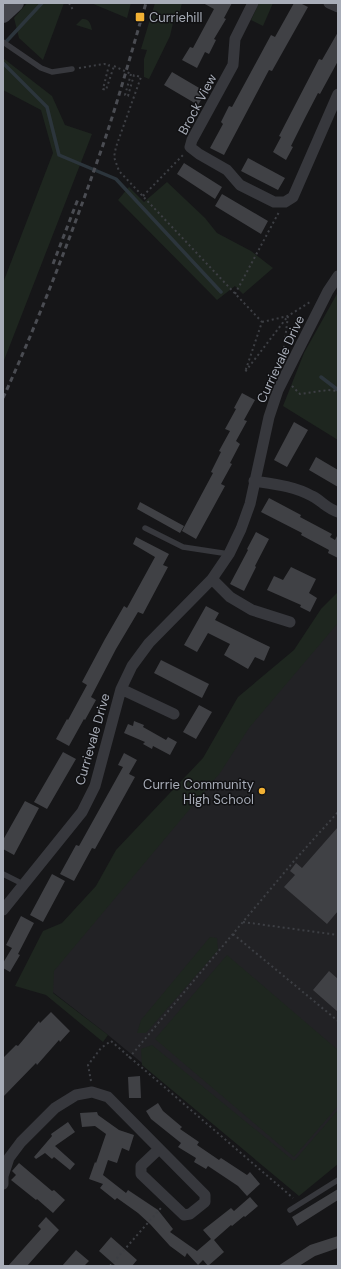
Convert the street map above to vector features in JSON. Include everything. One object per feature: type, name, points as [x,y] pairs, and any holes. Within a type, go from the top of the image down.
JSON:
[{"type":"street","points":[[3,14],[16,3]]},
{"type":"street","name":"Brock View","points":[[253,3],[235,39],[234,65],[192,140],[190,147],[227,170],[240,185],[279,202]]},
{"type":"street","points":[[329,3],[338,8]]},
{"type":"street","points":[[279,202],[293,197],[338,94]]},
{"type":"street","name":"Currievale Drive","points":[[3,910],[82,812],[95,786],[121,689],[132,666],[149,643],[212,579],[229,554],[241,529],[250,504],[269,417],[283,378],[328,291],[338,276]]},
{"type":"street","points":[[254,481],[293,487],[312,496],[329,509],[338,512]]},
{"type":"street","points":[[212,579],[230,597],[252,610],[290,622]]},
{"type":"street","name":"Currievale Drive","points":[[121,689],[174,714]]},
{"type":"street","points":[[3,1184],[9,1158],[21,1142],[55,1108],[76,1095],[92,1092],[108,1097],[206,1195],[205,1202],[190,1214],[184,1215],[141,1174],[141,1166],[159,1149]]},
{"type":"lane","points":[[3,42],[41,68],[52,72],[72,70]]},
{"type":"lane","points":[[145,528],[183,547],[229,554]]},
{"type":"lane","points":[[3,874],[23,884]]},
{"type":"lane","points":[[290,1210],[338,1180]]},
{"type":"path","points":[[69,3],[74,10]]},
{"type":"path","points":[[72,70],[104,64],[110,65],[102,89],[106,90],[114,66],[131,74],[125,95],[128,96],[134,76],[141,77],[116,147],[114,157],[119,171],[262,322]]},
{"type":"path","points":[[143,196],[190,147]]},
{"type":"path","points":[[235,294],[279,202]]},
{"type":"path","points":[[262,322],[288,316],[328,291]]},
{"type":"path","points":[[262,322],[245,372],[288,316]]},
{"type":"path","points":[[282,360],[288,316]]},
{"type":"path","points":[[283,378],[300,394],[328,390],[338,391]]},
{"type":"path","points":[[129,1058],[338,812]]},
{"type":"path","points":[[243,922],[338,935]]},
{"type":"path","points":[[233,934],[338,1021]]},
{"type":"path","points":[[92,1092],[88,1065],[101,1048],[111,1042],[300,1204]]},
{"type":"path","points":[[110,1266],[168,1200]]},
{"type":"shaded area","points":[[27,3],[64,3],[43,60],[19,38],[14,18]]},
{"type":"shaded area","points":[[91,3],[131,3],[127,18]]},
{"type":"shaded area","points":[[155,3],[182,3],[178,19],[173,23],[170,36],[149,79],[144,77],[144,59],[147,50],[141,49]]},
{"type":"shaded area","points":[[259,3],[273,3],[263,26],[251,20]]},
{"type":"shaded area","points":[[82,19],[88,20],[92,30],[76,25]]},
{"type":"shaded area","points":[[3,58],[52,96],[65,125],[92,134],[3,363],[3,283],[53,153],[41,110],[3,90]]},
{"type":"shaded area","points":[[167,182],[205,218],[217,233],[251,251],[273,268],[243,294],[235,286],[217,300],[118,200],[129,187],[144,202]]},
{"type":"shaded area","points":[[338,292],[338,440],[283,406],[304,353]]},
{"type":"shaded area","points":[[338,592],[338,623],[249,728],[220,773],[54,971],[53,993],[108,1035],[103,1042],[46,995],[15,986],[43,931],[62,923],[96,886],[116,850],[203,758],[238,697],[294,650],[321,609]]},
{"type":"shaded area","name":"Currie Community High School","points":[[338,606],[338,1162],[300,1193],[108,1035],[32,976]]},
{"type":"shaded area","points":[[210,937],[217,938],[218,950],[146,1033],[137,1033],[141,1020]]},
{"type":"shaded area","points":[[227,955],[338,1050],[338,1106],[294,1157],[155,1039]]},
{"type":"shaded area","points":[[152,1045],[294,1161],[338,1110],[338,1164],[299,1196],[142,1065],[141,1049]]},
{"type":"building","points":[[203,3],[232,3],[224,18],[226,19],[214,39],[216,40],[209,54],[205,52],[197,68],[182,60],[190,47],[193,48],[214,9]]},
{"type":"building","points":[[294,3],[300,3],[308,7],[272,71],[269,70],[224,155],[210,148],[223,124],[221,122],[229,106],[232,107],[271,35],[275,37]]},
{"type":"building","points":[[338,32],[338,61],[320,94],[318,93],[291,146],[293,147],[286,160],[273,152],[281,137],[279,136],[319,59],[322,60]]},
{"type":"building","points":[[172,72],[206,92],[198,105],[164,85]]},
{"type":"building","points":[[248,158],[285,178],[278,190],[241,171]]},
{"type":"building","points":[[184,163],[222,187],[215,199],[177,174]]},
{"type":"building","points":[[222,194],[268,221],[261,234],[215,206]]},
{"type":"building","points":[[242,393],[255,400],[244,420],[247,421],[236,441],[240,444],[230,463],[232,464],[221,484],[225,486],[196,539],[182,531],[213,473],[211,472],[221,452],[219,451],[230,431],[225,429],[236,409],[234,408]]},
{"type":"building","points":[[294,422],[308,430],[287,467],[274,460]]},
{"type":"building","points":[[316,457],[338,470],[338,487],[309,470]]},
{"type":"building","points":[[269,498],[332,534],[330,537],[335,540],[338,534],[338,558],[328,553],[329,550],[301,535],[302,533],[261,512]]},
{"type":"building","points":[[140,502],[184,526],[180,533],[137,509]]},
{"type":"building","points":[[256,532],[269,539],[244,591],[230,584]]},
{"type":"building","points":[[136,537],[169,554],[163,565],[168,567],[143,614],[138,612],[116,649],[91,697],[96,700],[69,746],[56,739],[87,685],[82,682],[105,639],[124,606],[127,608],[155,557],[133,544]]},
{"type":"building","points":[[291,567],[316,579],[309,593],[317,598],[310,612],[300,607],[301,605],[267,590],[274,576],[283,580]]},
{"type":"building","points":[[206,606],[219,613],[215,620],[270,647],[264,661],[255,657],[248,669],[224,655],[230,644],[208,633],[197,652],[184,645]]},
{"type":"building","points":[[161,660],[209,684],[202,698],[154,673]]},
{"type":"building","points":[[199,705],[212,712],[196,739],[183,732]]},
{"type":"building","points":[[134,721],[144,725],[143,727],[166,740],[168,737],[177,742],[170,755],[153,746],[152,749],[143,744],[145,742],[124,733],[128,724],[133,726]]},
{"type":"building","points":[[63,752],[76,759],[47,809],[34,802]]},
{"type":"building","points":[[124,753],[137,760],[129,774],[135,777],[95,849],[92,848],[74,881],[60,874],[76,845],[79,846],[123,767],[118,765]]},
{"type":"building","points":[[25,801],[39,808],[14,855],[3,849],[3,840]]},
{"type":"building","points":[[338,827],[338,911],[327,924],[284,887],[295,875],[290,871],[296,863],[302,868]]},
{"type":"building","points":[[52,874],[65,881],[43,922],[30,915]]},
{"type":"building","points":[[21,916],[34,923],[18,954],[20,955],[10,972],[3,968],[3,963],[12,948],[6,945]]},
{"type":"building","points":[[329,971],[338,979],[338,1012],[313,990]]},
{"type":"building","points":[[51,1012],[70,1031],[60,1042],[59,1040],[37,1065],[36,1063],[3,1097],[3,1058],[16,1045],[18,1046],[39,1021],[40,1023]]},
{"type":"building","points":[[140,1076],[141,1098],[129,1098],[128,1077]]},
{"type":"building","points":[[158,1103],[163,1111],[182,1127],[180,1129],[199,1142],[197,1145],[219,1160],[221,1158],[247,1175],[250,1172],[260,1184],[247,1196],[238,1186],[208,1166],[206,1169],[194,1162],[196,1158],[178,1147],[181,1143],[151,1119],[146,1111]]},
{"type":"building","points":[[97,1112],[98,1115],[119,1130],[134,1135],[129,1151],[122,1148],[117,1163],[108,1160],[103,1175],[126,1193],[128,1190],[158,1210],[173,1229],[170,1232],[197,1251],[211,1239],[203,1230],[231,1208],[234,1211],[250,1197],[258,1206],[245,1217],[244,1216],[232,1226],[231,1225],[214,1240],[224,1252],[208,1266],[203,1260],[198,1265],[187,1253],[185,1257],[170,1246],[138,1213],[117,1198],[115,1200],[100,1188],[103,1184],[89,1179],[106,1134],[95,1126],[82,1127],[80,1113]]},
{"type":"building","points":[[68,1122],[75,1132],[55,1146],[75,1164],[70,1170],[54,1157],[52,1159],[45,1153],[36,1159],[34,1157],[52,1136],[51,1134]]},
{"type":"building","points":[[19,1163],[65,1200],[53,1213],[11,1180],[16,1175],[12,1171]]},
{"type":"building","points":[[338,1189],[338,1200],[297,1226],[292,1217]]},
{"type":"building","points":[[46,1217],[59,1230],[27,1266],[8,1266],[41,1229],[38,1226]]},
{"type":"building","points":[[338,1236],[338,1248],[315,1256],[299,1266],[278,1266],[310,1245]]},
{"type":"building","points":[[111,1237],[137,1260],[132,1266],[116,1266],[99,1251]]},
{"type":"building","points":[[76,1250],[89,1261],[84,1266],[62,1266]]},
{"type":"waterway","points":[[4,44],[42,3]]},
{"type":"waterway","points":[[3,63],[47,107],[59,155],[116,179],[221,292]]},
{"type":"waterway","points":[[321,377],[338,390]]},
{"type":"railway","points":[[3,398],[43,304],[92,177],[146,3]]},
{"type":"railway","points":[[53,264],[78,199]]},
{"type":"place","name":"Curriehill","points":[[140,17]]},
{"type":"place","name":"Currie Community High School","points":[[262,791]]}]
